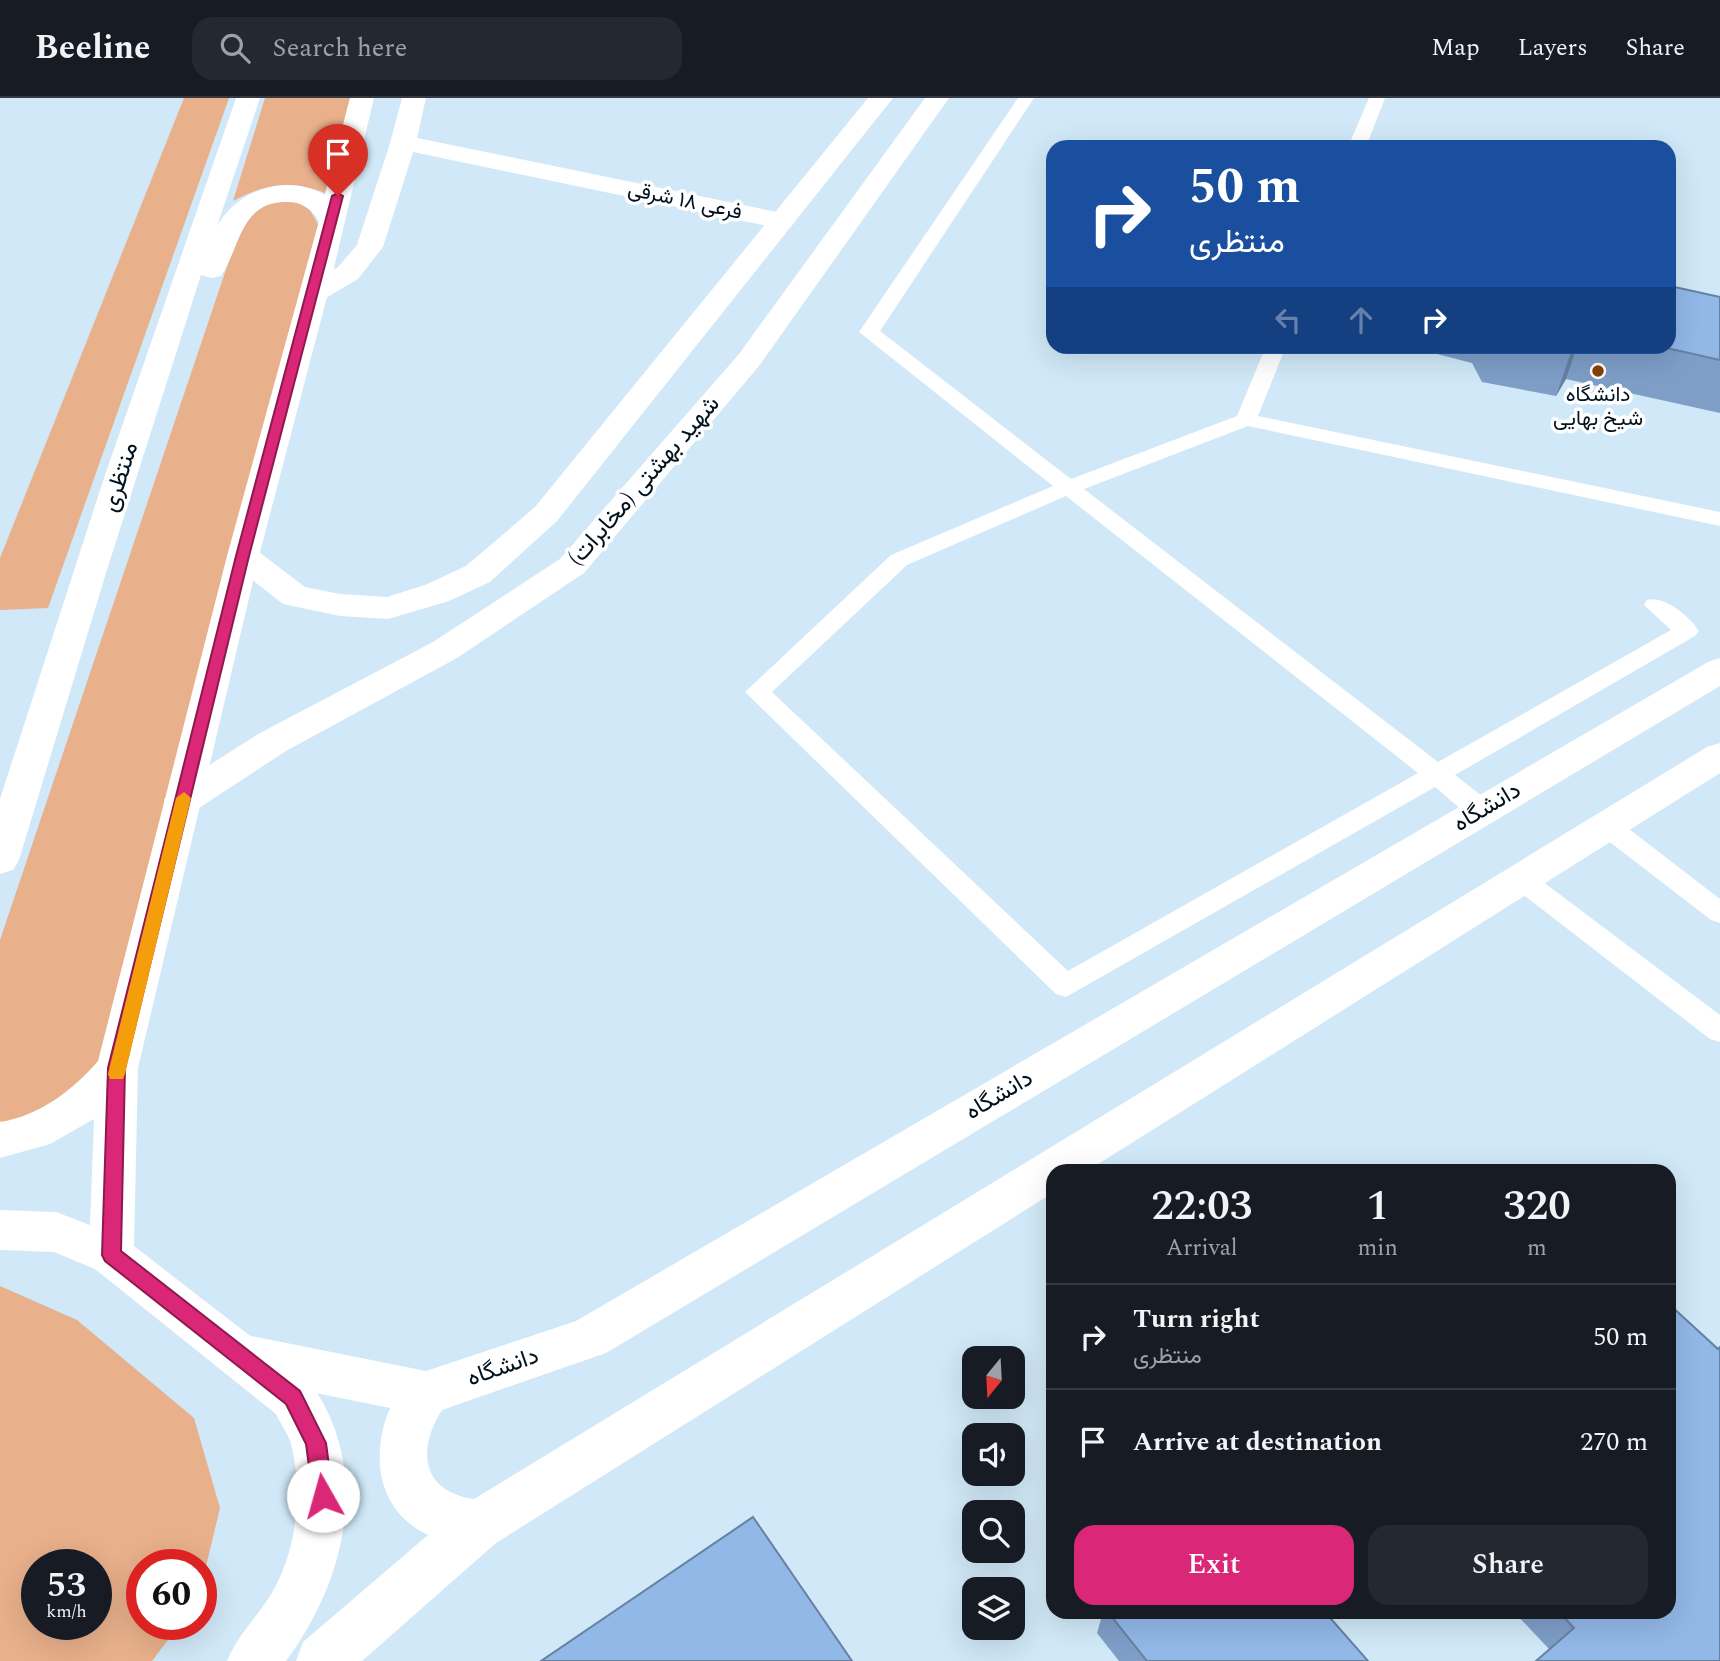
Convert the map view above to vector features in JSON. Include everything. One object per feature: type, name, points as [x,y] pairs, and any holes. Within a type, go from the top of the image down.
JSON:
[{"type":"main road","name":"منتظری","points":[[0,860],[41,721],[167,330],[248,98]]},
{"type":"main road","points":[[111,1255],[117,1068],[243,556],[314,292],[362,98]]},
{"type":"main road","points":[[314,292],[348,273],[370,247],[414,98]]},
{"type":"main road","points":[[243,556],[295,596],[340,605],[388,608],[437,593],[478,574],[547,514],[881,98]]},
{"type":"main road","name":"شهید بهشتی (مخابرات)","points":[[183,800],[273,742],[445,650],[572,566],[749,360],[937,98]]},
{"type":"main road","name":"فرعی ۱۸ شرقی","points":[[403,142],[782,221]]},
{"type":"main road","points":[[167,330],[194,306],[239,212],[268,196],[297,195],[310,197],[332,221]]},
{"type":"main road","name":"دانشگاه","points":[[241,1356],[426,1393],[589,1338],[1720,670]]},
{"type":"main road","points":[[1060,1164],[1720,756]]},
{"type":"main road","points":[[0,1140],[49,1124],[89,1099],[117,1068]]},
{"type":"main road","points":[[322,1661],[478,1524],[1046,1173]]},
{"type":"main road","points":[[0,1230],[56,1232],[111,1255],[293,1398],[316,1443],[323,1496],[314,1555],[289,1615],[253,1661]]},
{"type":"main road","points":[[426,1393],[411,1416],[402,1441],[402,1467],[411,1491],[429,1509],[452,1521],[478,1524]]},
{"type":"lane","points":[[1026,98],[869,332],[1482,810]]},
{"type":"lane","points":[[1360,140],[1377,98]]},
{"type":"lane","points":[[1246,420],[1273,354]]},
{"type":"lane","points":[[1655,605],[1687,631],[1066,986],[757,692],[899,560],[1066,488],[1246,420],[1720,519]]},
{"type":"lane","points":[[1607,826],[1720,913]]},
{"type":"lane","points":[[1521,879],[1720,1031]]},
{"type":"shaded area","points":[[184,98],[229,98],[48,608],[0,610],[0,558]]},
{"type":"shaded area","points":[[265,98],[350,98],[325,193],[289,185],[256,191],[233,201]]},
{"type":"shaded area","points":[[294,199],[310,210],[319,226],[103,1067],[67,1103],[9,1125],[0,1121],[0,940],[243,219],[271,200]]},
{"type":"shaded area","points":[[0,1286],[77,1320],[194,1418],[220,1508],[210,1549],[126,1549],[126,1640],[168,1640],[152,1661],[0,1661]]},
{"type":"building","points":[[1676,287],[1720,297],[1720,360],[1676,350]]},
{"type":"building","points":[[1676,1310],[1718,1349],[1720,1347],[1720,1661],[1536,1661],[1574,1628],[1566,1619],[1676,1619]]},
{"type":"building","points":[[753,1517],[852,1661],[541,1661]]},
{"type":"building","points":[[1114,1619],[1331,1619],[1368,1661],[1147,1661]]},
{"type":"slow traffic","points":[[116,1074],[184,798]]},
{"type":"place","name":"دانشگاه شیخ بهایی","points":[[1598,371]]},
{"type":"route","points":[[323,1496],[316,1443],[293,1398],[111,1255],[117,1068],[243,556],[338,196]]}]
